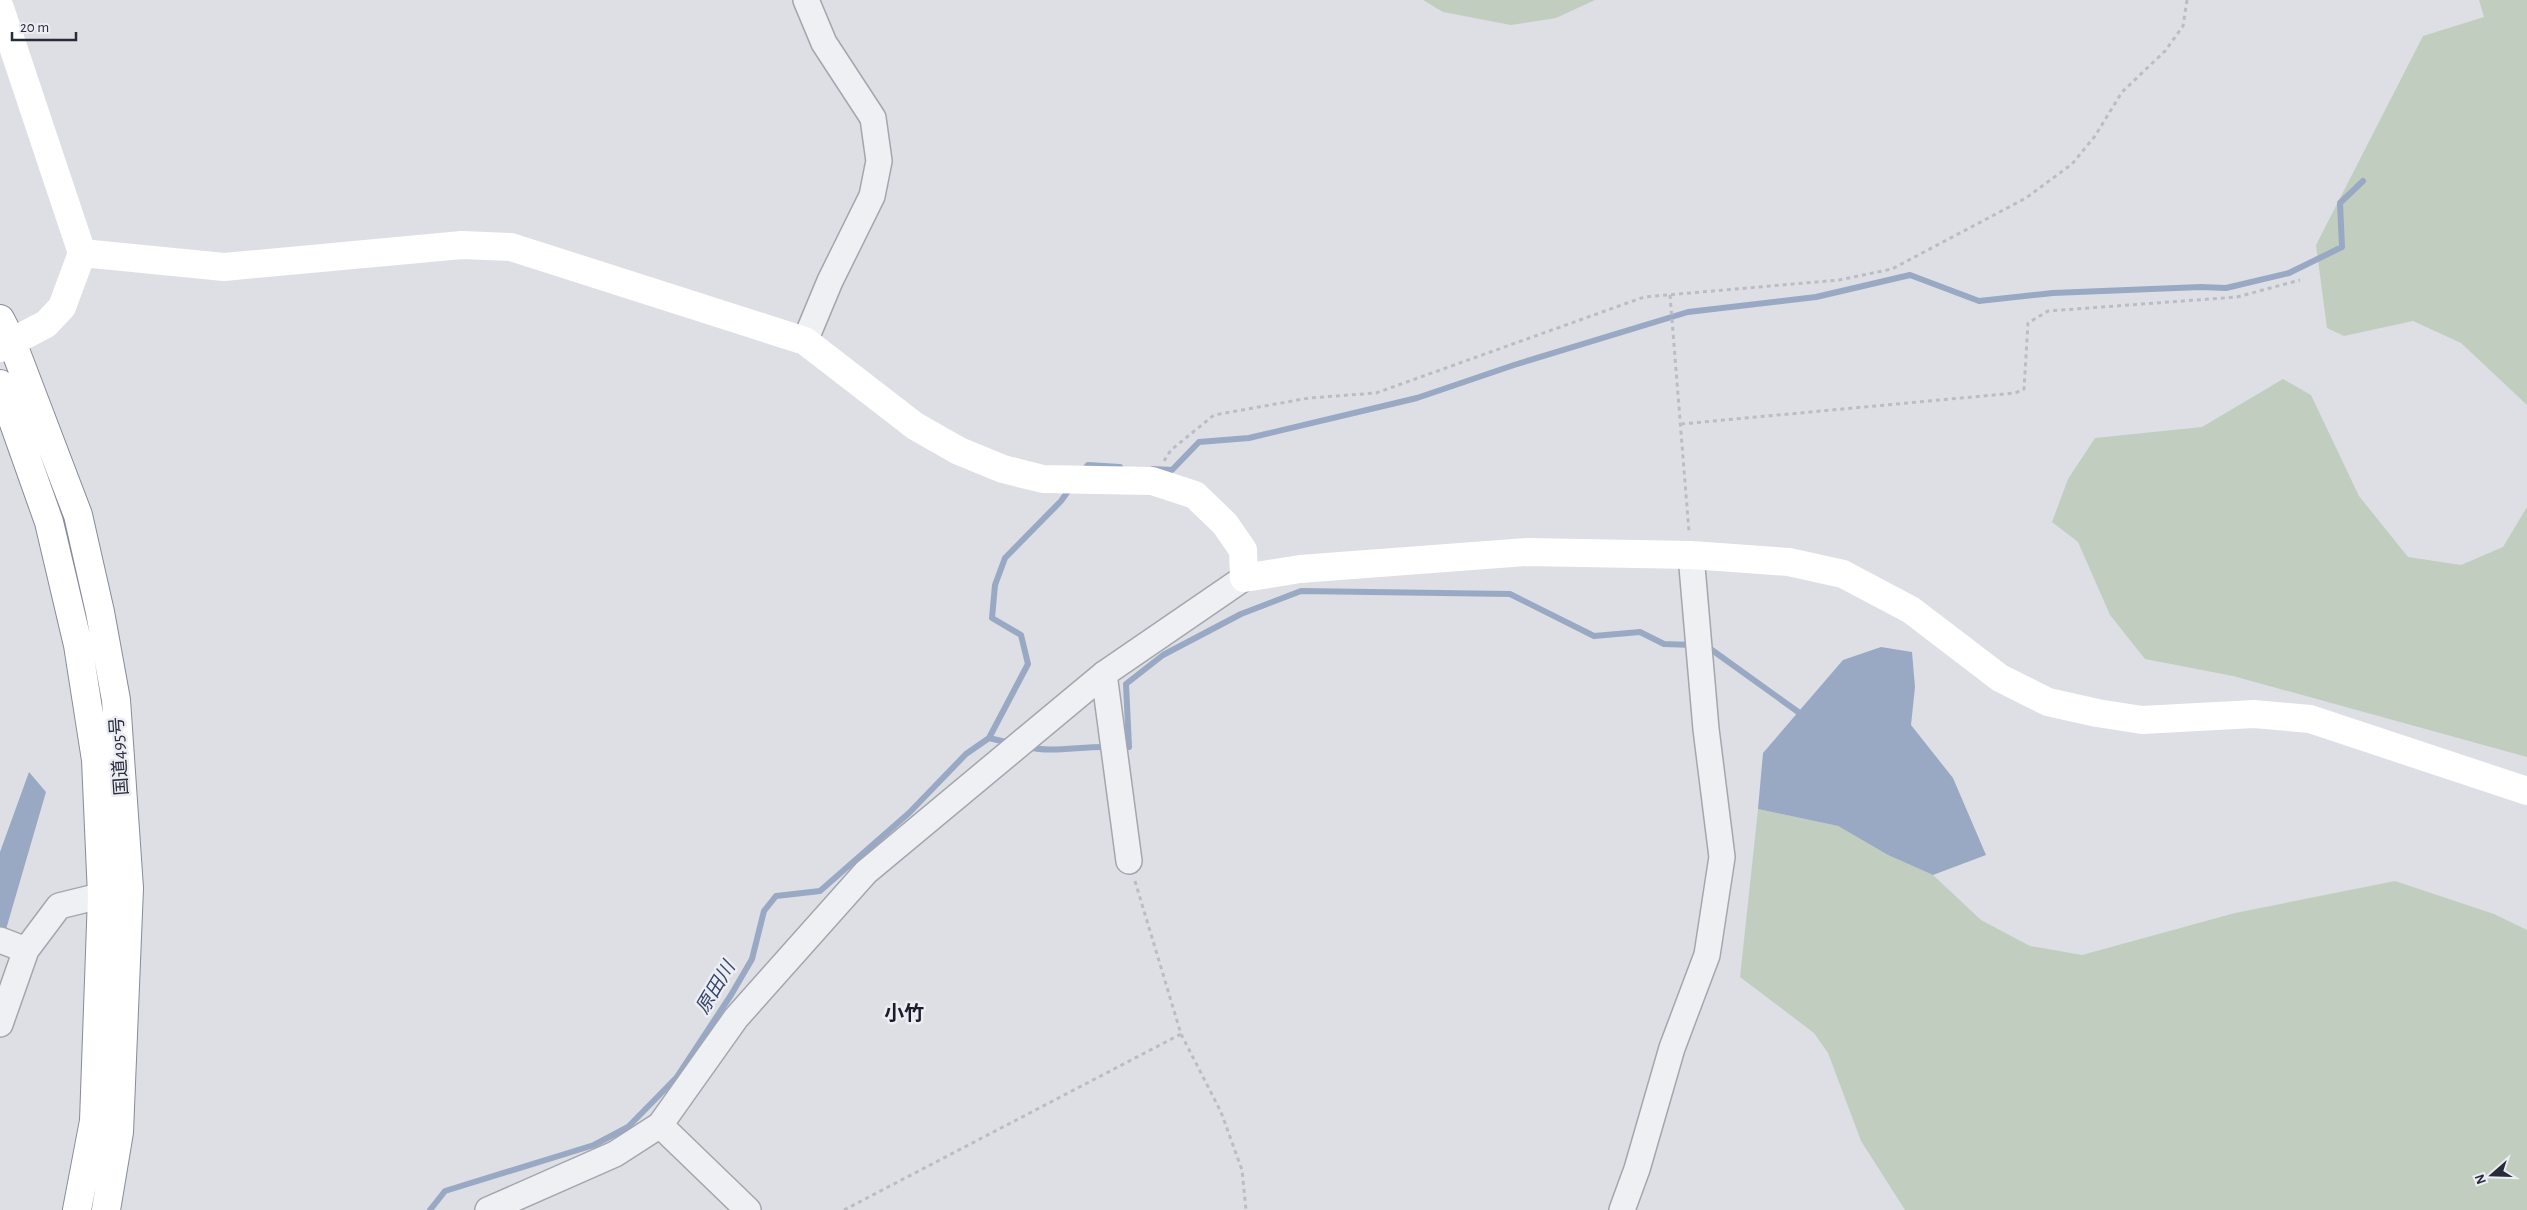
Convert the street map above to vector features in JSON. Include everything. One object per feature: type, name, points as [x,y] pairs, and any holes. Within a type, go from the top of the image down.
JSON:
[{"type":"main road","points":[[0,8],[82,253],[62,307],[46,324],[4,337]]},
{"type":"main road","points":[[82,253],[224,267],[462,245],[511,247],[805,342],[915,426],[959,451],[1003,469],[1043,479],[1152,481],[1195,495],[1225,524],[1243,550],[1244,578],[1300,569],[1527,552],[1691,556],[1789,562],[1843,574],[1911,610],[2000,678],[2048,702],[2097,713],[2142,720],[2254,714],[2310,719],[2527,791]]},
{"type":"main road","name":"国道495号","points":[[4,337],[78,515],[100,612],[116,700],[129,888],[119,1132],[106,1210]]},
{"type":"main road","name":"国道495号","points":[[0,384],[49,522],[78,645],[96,760],[102,896],[94,1121],[77,1210]]},
{"type":"street","points":[[805,342],[830,281],[872,196],[879,161],[873,118],[824,43],[806,0]]},
{"type":"street","points":[[1622,1210],[1637,1169],[1672,1048],[1707,955],[1722,858],[1706,729],[1691,556]]},
{"type":"street","points":[[488,1210],[615,1154],[660,1125],[736,1018],[866,872],[1104,674],[1244,578]]},
{"type":"street","points":[[1104,674],[1129,861]]},
{"type":"street","points":[[0,1024],[15,945],[59,906],[129,888]]},
{"type":"street","points":[[660,1125],[748,1210]]},
{"type":"path","points":[[1152,481],[1171,450],[1214,415],[1309,398],[1376,393],[1644,297],[1840,280],[1892,269],[2026,198],[2072,164],[2095,136],[2122,92],[2165,51],[2183,26],[2187,0]]},
{"type":"path","points":[[1681,424],[2015,393],[2024,389],[2028,323],[2048,311],[2237,297],[2300,280]]},
{"type":"path","points":[[1670,295],[1691,556]]},
{"type":"path","points":[[1129,861],[1181,1034],[1224,1120],[1242,1170],[1246,1210]]},
{"type":"path","points":[[844,1210],[1181,1034]]},
{"type":"green space","points":[[1423,0],[1595,0],[1556,18],[1511,25],[1443,12]]},
{"type":"green space","points":[[2479,0],[2527,0],[2527,405],[2461,343],[2413,321],[2344,336],[2327,328],[2316,245],[2423,36],[2484,17]]},
{"type":"green space","points":[[2283,379],[2311,395],[2359,496],[2408,557],[2461,565],[2503,547],[2527,507],[2527,757],[2233,676],[2145,659],[2110,615],[2078,542],[2052,522],[2068,479],[2095,438],[2202,427]]},
{"type":"green space","points":[[1758,809],[1838,826],[1888,855],[1933,875],[1981,920],[2030,946],[2082,955],[2235,913],[2395,881],[2494,914],[2527,930],[2527,1210],[1905,1210],[1861,1141],[1828,1053],[1814,1033],[1740,977]]},
{"type":"water","points":[[1881,647],[1912,652],[1915,687],[1911,725],[1953,778],[1986,855],[1933,875],[1888,855],[1838,826],[1758,809],[1763,753],[1843,660]]},
{"type":"water","points":[[29,772],[46,792],[0,950],[0,852]]},
{"type":"waterway","points":[[1153,469],[1172,470],[1199,442],[1249,438],[1417,398],[1514,365],[1688,312],[1816,297],[1910,275],[1979,301],[2053,293],[2201,287],[2226,288],[2289,273],[2342,247],[2340,203],[2363,181]]},
{"type":"waterway","points":[[1083,471],[1088,465],[1120,467]]},
{"type":"waterway","name":"原田川","points":[[430,1210],[445,1191],[594,1145],[628,1127],[677,1077],[731,995],[752,959],[764,911],[776,896],[820,891],[909,813],[966,754],[989,738],[1028,664],[1021,635],[992,618],[995,585],[1005,558],[1061,501],[1071,487]]},
{"type":"waterway","points":[[1119,747],[1129,747],[1126,684],[1163,655],[1241,614],[1301,591],[1510,594],[1594,636],[1640,632],[1664,644],[1693,645]]},
{"type":"waterway","points":[[1705,645],[1801,714]]},
{"type":"waterway","points":[[989,738],[1010,743]]},
{"type":"waterway","points":[[1027,747],[1037,749],[1109,747]]},
{"type":"district","name":"小竹","points":[[904,1014]]}]
